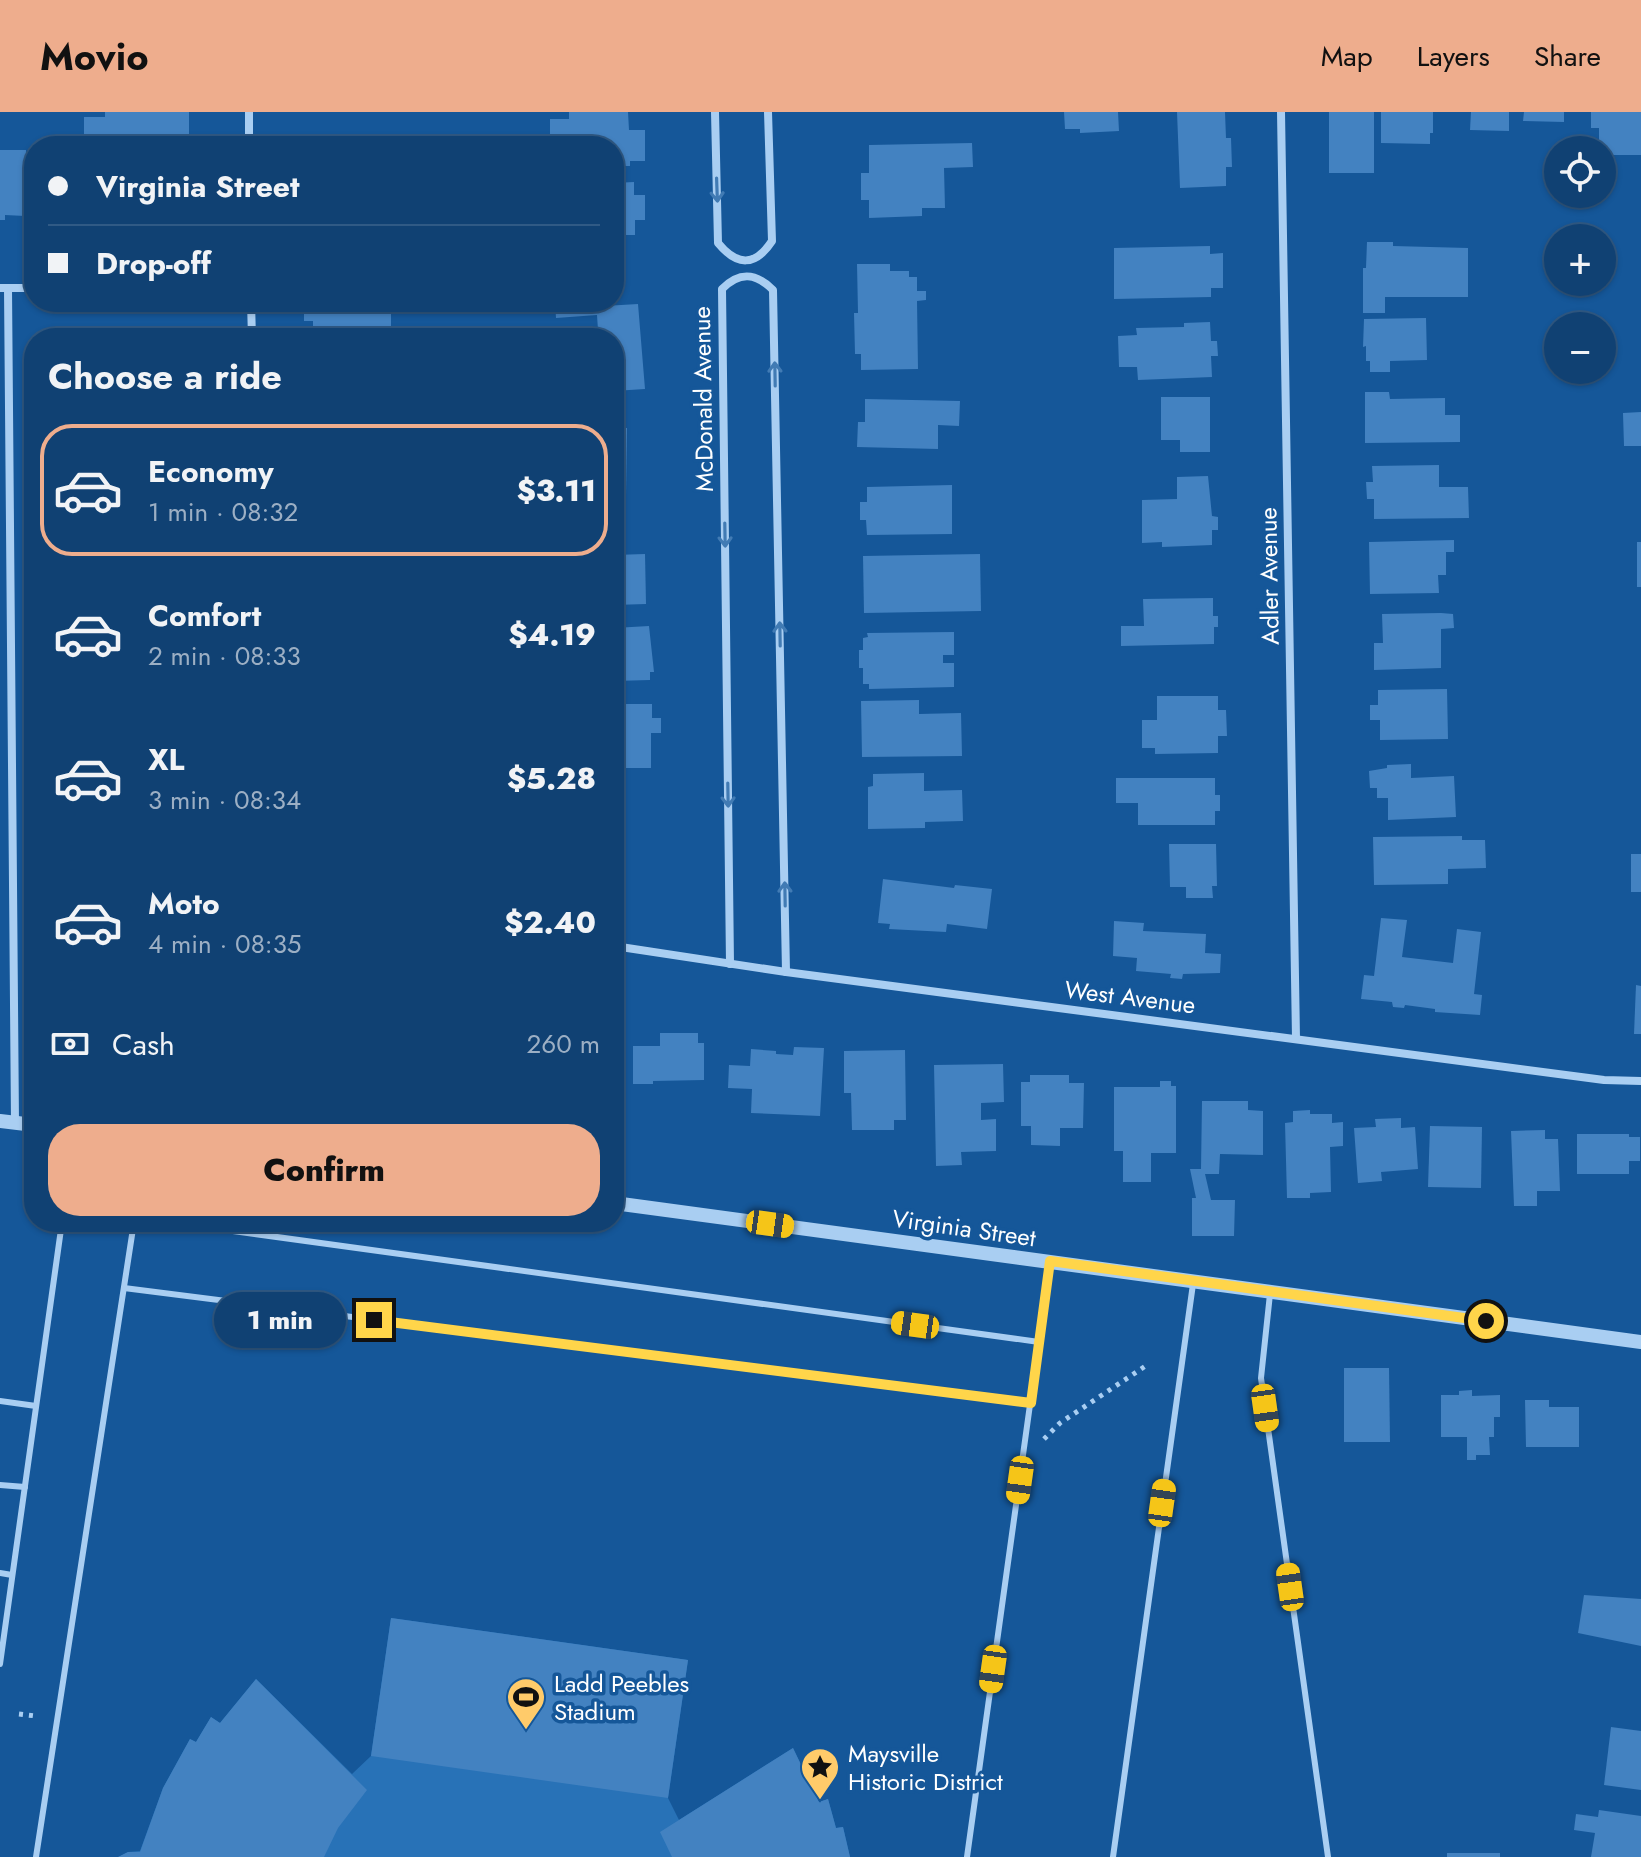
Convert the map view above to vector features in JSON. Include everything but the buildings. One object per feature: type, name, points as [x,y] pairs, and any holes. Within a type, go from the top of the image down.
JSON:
[{"type":"street","points":[[249,112],[249,136]]},
{"type":"street","points":[[715,112],[718,243],[729,256],[746,261],[763,254],[772,241],[768,112]]},
{"type":"street","name":"Adler Avenue","points":[[1281,112],[1296,1039]]},
{"type":"street","name":"McDonald Avenue","points":[[730,964],[722,289],[732,279],[747,276],[762,279],[773,290],[786,972]]},
{"type":"street","points":[[4,288],[8,1122]]},
{"type":"street","name":"West Avenue","points":[[624,948],[786,972],[1604,1080],[1641,1081]]},
{"type":"street","name":"Virginia Street","points":[[624,1204],[1641,1342]]},
{"type":"lane","points":[[0,1664],[61,1232]]},
{"type":"lane","points":[[36,1857],[132,1232]]},
{"type":"lane","points":[[241,1232],[1039,1342]]},
{"type":"lane","points":[[967,1857],[1050,1261]]},
{"type":"lane","points":[[1113,1857],[1193,1280]]},
{"type":"lane","points":[[124,1288],[1031,1403]]},
{"type":"lane","points":[[1270,1291],[1261,1378],[1328,1857]]},
{"type":"lane","points":[[0,1401],[36,1406]]},
{"type":"lane","points":[[0,1485],[25,1487]]},
{"type":"lane","points":[[0,1573],[12,1575]]},
{"type":"path","points":[[1041,1442],[1060,1423],[1147,1365]]},
{"type":"path","points":[[19,1714],[36,1716]]},
{"type":"shaded area","name":"Ladd Peebles Stadium","points":[[391,1618],[688,1660],[668,1798],[679,1820],[793,1748],[819,1802],[828,1799],[836,1828],[843,1827],[850,1857],[118,1857],[140,1851],[163,1788],[190,1739],[196,1742],[211,1717],[220,1723],[256,1679],[352,1774],[371,1756]]},
{"type":"place","name":"Ladd Peebles Stadium","points":[[526,1731]]},
{"type":"place","name":"Maysville Historic District","points":[[820,1801]]},
{"type":"route","points":[[374,1320],[1031,1403],[1050,1261],[1486,1321]]}]
